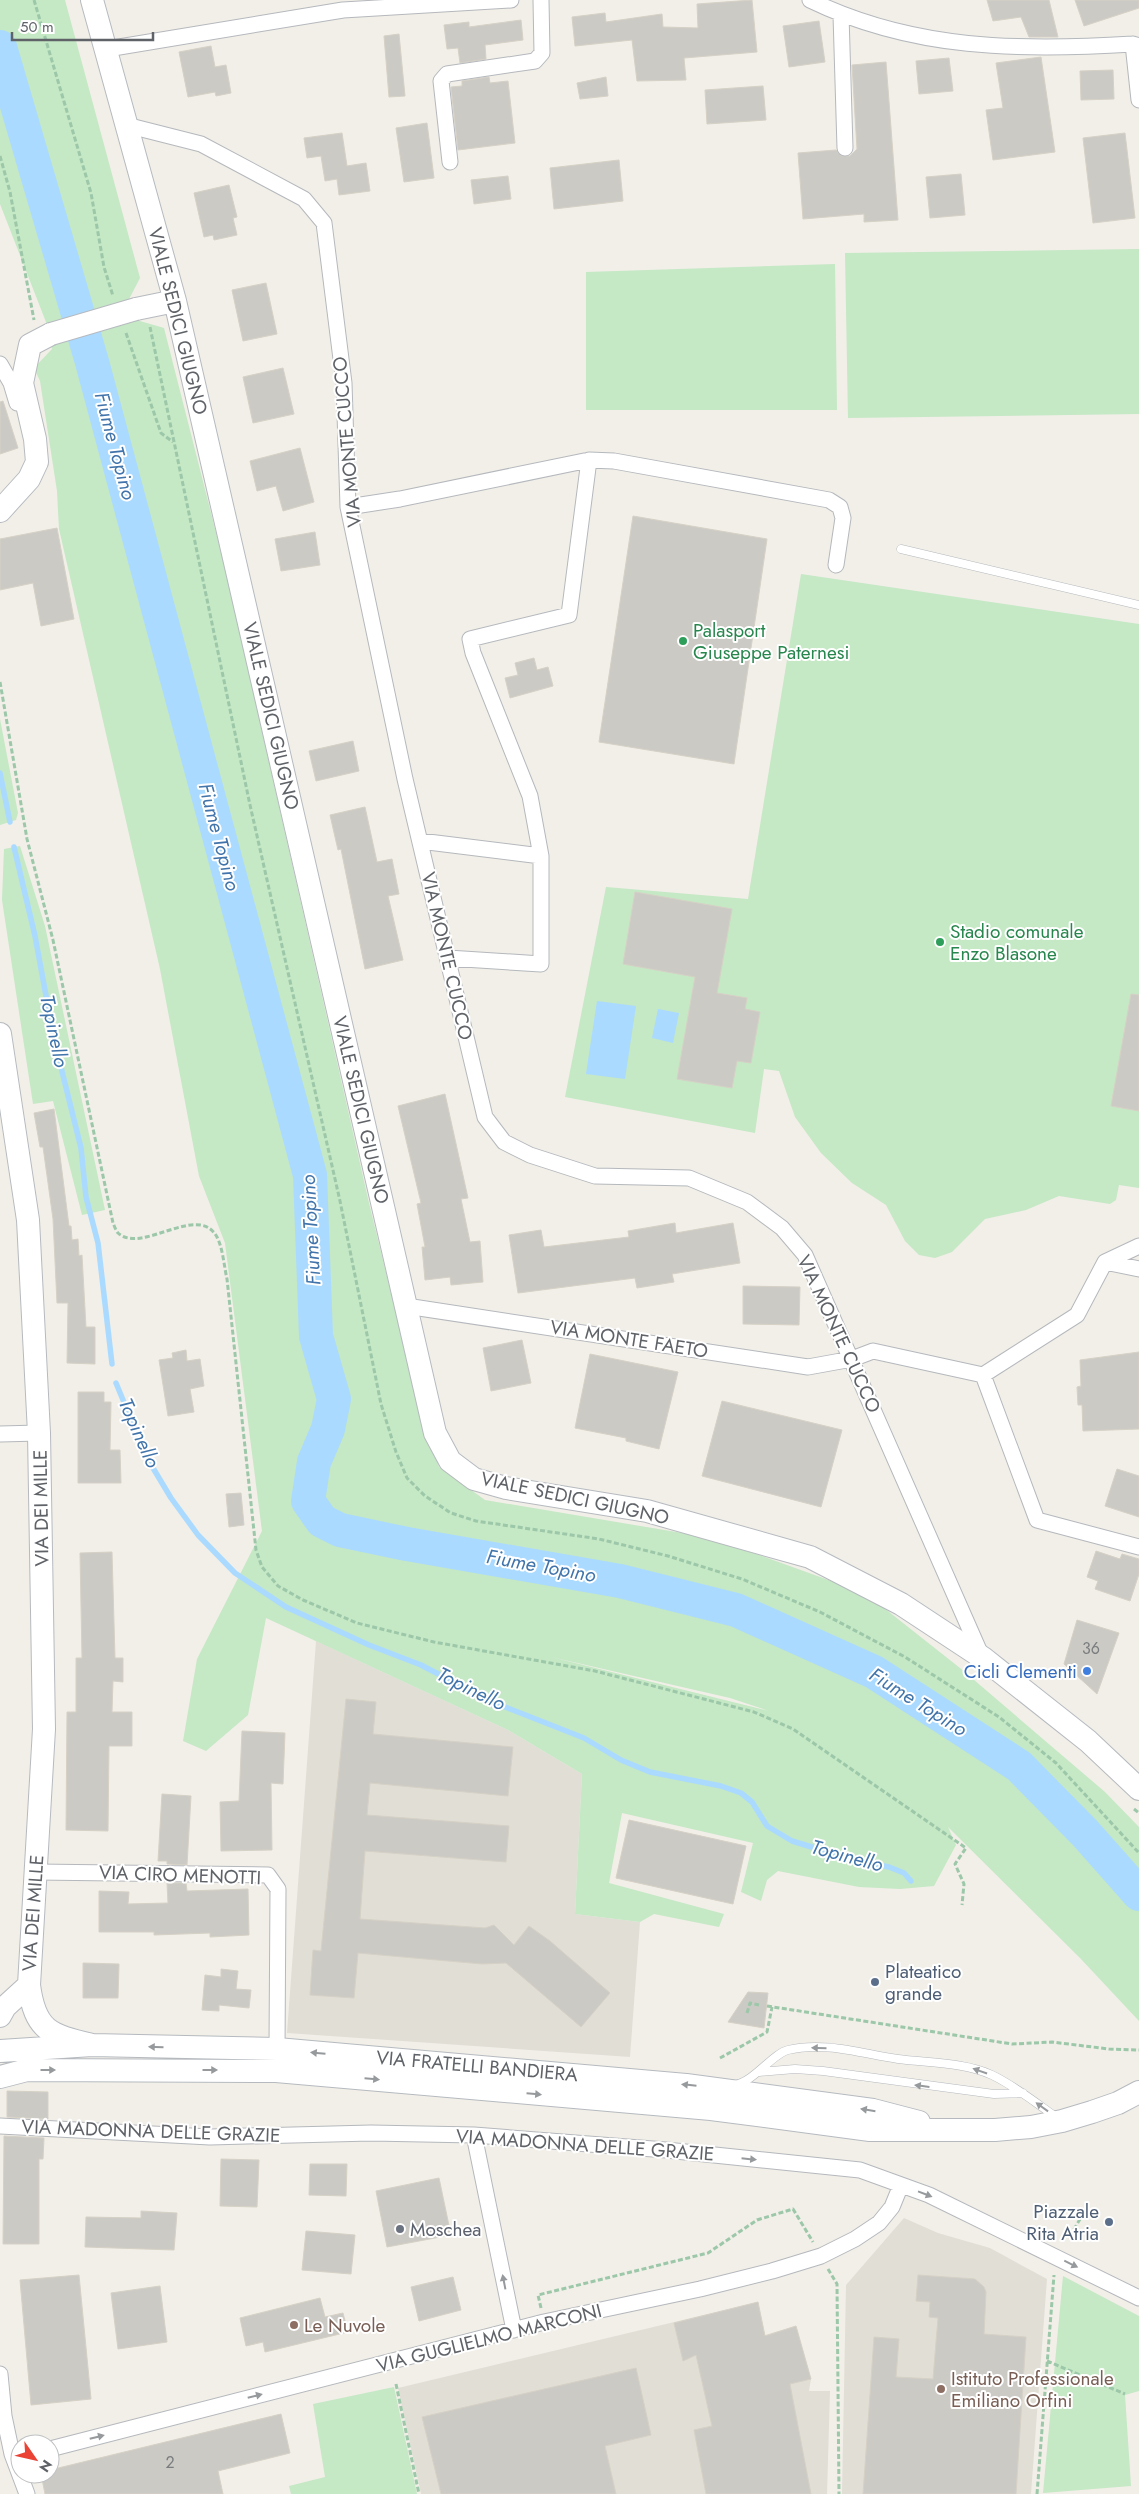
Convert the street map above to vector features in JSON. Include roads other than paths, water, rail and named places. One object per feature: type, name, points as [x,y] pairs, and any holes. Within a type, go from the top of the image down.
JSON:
[{"type":"main road","name":"VIALE SEDICI GIUGNO","points":[[92,0],[126,125],[146,304],[406,1306],[435,1433],[450,1461],[474,1478],[506,1488],[647,1511],[810,1556],[902,1604],[982,1658],[1088,1741],[1139,1790]]},
{"type":"main road","points":[[0,510],[29,479],[37,462],[35,439],[22,383],[30,345],[44,337],[146,304]]},
{"type":"main road","name":"VIA DEI MILLE","points":[[0,1034],[28,1220],[39,1433],[44,1729],[29,1985],[32,2008],[42,2025],[58,2037],[92,2046]]},
{"type":"main road","name":"VIA DEI MILLE","points":[[0,2016],[5,2007],[29,1985]]},
{"type":"main road","name":"VIA FRATELLI BANDIERA","points":[[0,2051],[92,2046],[277,2049],[715,2088],[873,2110],[949,2129]]},
{"type":"main road","name":"VIA FRATELLI BANDIERA","points":[[0,2077],[27,2070],[276,2071],[711,2110],[870,2130],[995,2130],[1062,2122],[1118,2103],[1139,2092]]},
{"type":"street","points":[[106,49],[343,10],[511,0]]},
{"type":"street","points":[[450,162],[441,81],[447,74],[535,61],[542,53],[541,0]]},
{"type":"street","points":[[810,0],[841,15],[909,36],[972,44],[1058,49],[1136,45],[1139,100]]},
{"type":"street","points":[[841,15],[845,148]]},
{"type":"street","name":"VIA MONTE CUCCO","points":[[126,125],[202,144],[304,199],[324,223],[344,383],[348,507],[420,841],[485,1117],[504,1142],[530,1155],[596,1176],[689,1178],[748,1202],[782,1228],[805,1256],[852,1359],[982,1658]]},
{"type":"street","points":[[0,364],[11,383],[31,452],[37,462]]},
{"type":"street","points":[[348,507],[400,499],[589,460],[614,461],[829,500],[840,507],[843,518],[836,566]]},
{"type":"street","points":[[448,958],[541,964],[541,856],[530,796],[473,654],[470,639],[569,615],[589,460]]},
{"type":"street","points":[[420,841],[541,856]]},
{"type":"street","points":[[1139,1246],[1105,1262],[1077,1315],[983,1375],[1037,1520],[1139,1547]]},
{"type":"street","points":[[1105,1262],[1139,1269]]},
{"type":"street","name":"VIA MONTE FAETO","points":[[406,1306],[808,1367],[852,1359],[873,1352],[983,1375]]},
{"type":"street","points":[[0,1434],[39,1433]]},
{"type":"street","name":"VIA CIRO MENOTTI","points":[[36,1872],[268,1875],[278,1889],[277,2049]]},
{"type":"street","name":"VIA MADONNA DELLE GRAZIE","points":[[1,2124],[210,2137],[371,2133],[474,2135],[666,2150],[860,2170],[929,2195],[1139,2298]]},
{"type":"street","points":[[474,2135],[514,2330]]},
{"type":"street","name":"VIA GUGLIELMO MARCONI","points":[[60,2446],[544,2322],[700,2289],[772,2271],[821,2256],[855,2239],[878,2223],[892,2207],[901,2185]]},
{"type":"street","points":[[0,2374],[4,2416],[10,2435]]},
{"type":"lane","points":[[902,550],[1139,605]]},
{"type":"lane","points":[[715,2088],[737,2085],[758,2073],[786,2050],[817,2048],[856,2051],[973,2069],[992,2076],[1023,2093],[1062,2122]]},
{"type":"lane","points":[[758,2073],[795,2069],[822,2071],[994,2094],[1023,2093]]},
{"type":"water","points":[[597,1001],[636,1006],[625,1079],[586,1074]]},
{"type":"water","points":[[658,1009],[679,1013],[673,1043],[652,1038]]},
{"type":"waterway","name":"Fiume Topino","points":[[0,47],[92,362],[310,1175],[316,1336],[334,1399],[328,1429],[314,1462],[308,1501],[322,1521],[340,1530],[407,1544],[620,1581],[736,1610],[874,1672],[1019,1766],[1085,1833],[1139,1894]]},
{"type":"waterway","name":"Topinello","points":[[0,84],[9,76]]},
{"type":"waterway","name":"Topinello","points":[[0,773],[10,822]]},
{"type":"waterway","name":"Topinello","points":[[14,847],[35,936],[54,1039],[81,1148],[86,1197],[98,1243],[112,1364]]},
{"type":"waterway","name":"Topinello","points":[[116,1383],[147,1458],[171,1498],[198,1535],[235,1573],[286,1607],[369,1645],[421,1665],[490,1701],[584,1738],[621,1760],[650,1772],[721,1786],[741,1793],[752,1802],[767,1826],[792,1841],[854,1860],[889,1867],[904,1873],[911,1881]]},
{"type":"place","name":"Palasport Giuseppe Paternesi","points":[[683,641]]},
{"type":"place","name":"Stadio comunale Enzo Blasone","points":[[940,942]]},
{"type":"place","name":"Cicli Clementi","points":[[1087,1671]]},
{"type":"place","name":"Plateatico grande","points":[[875,1982]]},
{"type":"place","name":"Piazzale Rita Atria","points":[[1109,2222]]},
{"type":"place","name":"Moschea","points":[[400,2229]]},
{"type":"place","name":"Le Nuvole","points":[[294,2325]]},
{"type":"place","name":"Istituto Professionale Emiliano Orfini","points":[[941,2389]]}]
